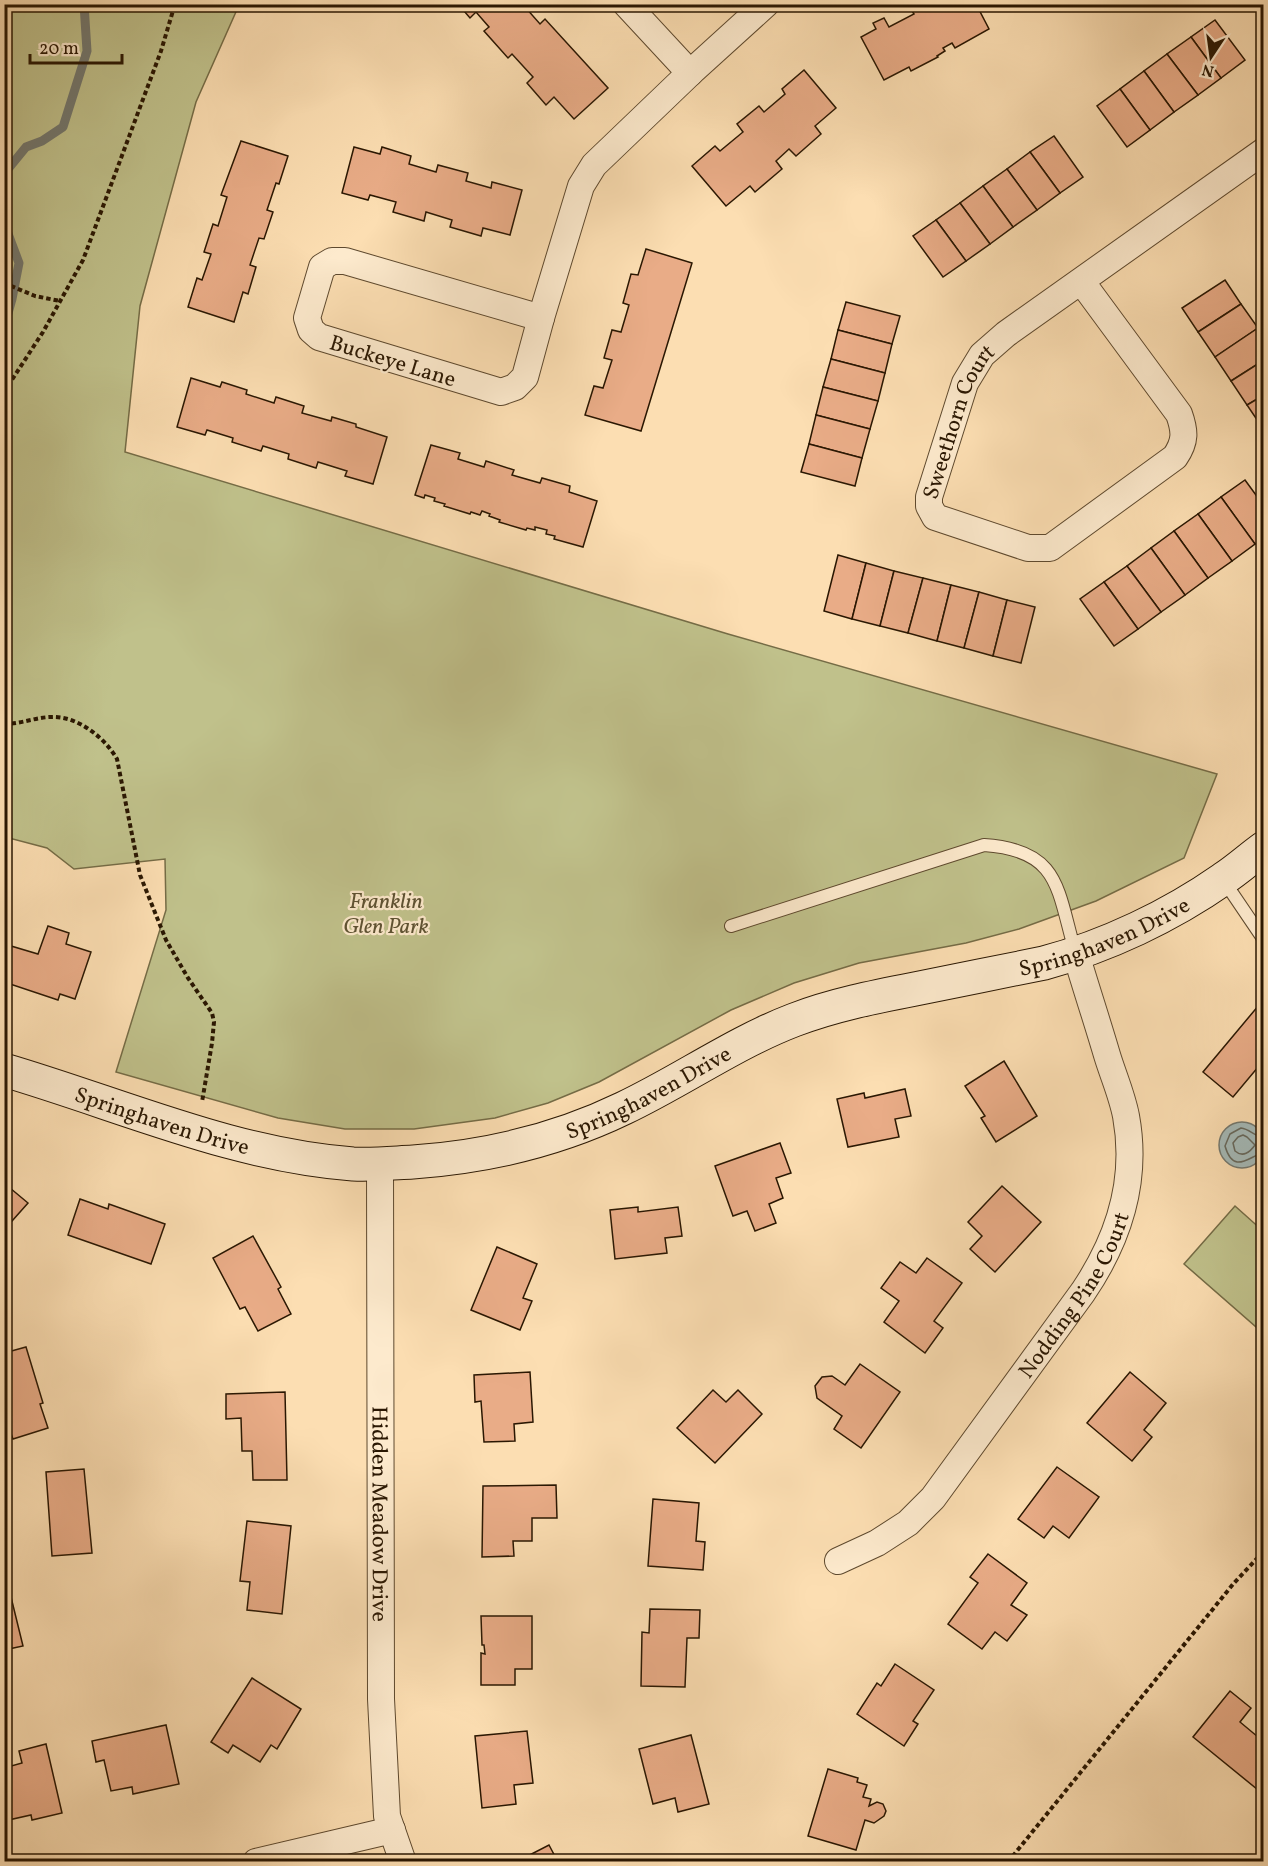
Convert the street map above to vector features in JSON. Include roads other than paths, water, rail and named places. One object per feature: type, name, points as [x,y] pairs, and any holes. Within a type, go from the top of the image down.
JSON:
[{"type":"street","points":[[626,4],[690,73]]},
{"type":"street","name":"Buckeye Lane","points":[[541,318],[345,261],[332,261],[322,267],[307,318],[311,330],[319,337],[501,392],[515,387],[525,377],[581,186],[594,165],[766,4]]},
{"type":"street","name":"Sweethorn Court","points":[[1081,281],[1179,414],[1184,437],[1182,447],[1175,457],[1050,548],[1028,548],[935,517],[929,506],[929,497],[965,383],[982,355],[1006,334],[1263,151]]},
{"type":"street","name":"Springhaven Drive","points":[[4,1070],[194,1131],[294,1157],[354,1164],[380,1164],[434,1160],[488,1152],[534,1142],[622,1109],[748,1040],[794,1020],[840,1004],[1044,963],[1076,954],[1163,915],[1223,879],[1263,848]]},
{"type":"street","name":"Nodding Pine Court","points":[[838,1561],[877,1543],[908,1523],[933,1498],[1083,1292],[1101,1266],[1115,1236],[1124,1206],[1129,1174],[1129,1144],[1125,1115],[1076,954]]},
{"type":"street","name":"Hidden Meadow Drive","points":[[380,1164],[381,1699],[387,1816],[403,1862]]},
{"type":"street","points":[[256,1862],[392,1830]]},
{"type":"lane","points":[[731,926],[984,845],[1004,846],[1023,851],[1038,860],[1048,872],[1058,890],[1076,954]]},
{"type":"lane","points":[[1223,879],[1263,940]]},
{"type":"water","points":[[1242,1122],[1258,1129],[1265,1145],[1258,1161],[1242,1168],[1226,1161],[1219,1145],[1226,1129]]},
{"type":"waterway","points":[[4,180],[8,169],[26,147],[42,141],[63,127],[87,51],[84,4]]},
{"type":"waterway","points":[[4,223],[19,263],[4,327]]},
{"type":"park label","name":"Franklin Glen Park","points":[[386,912]]}]
